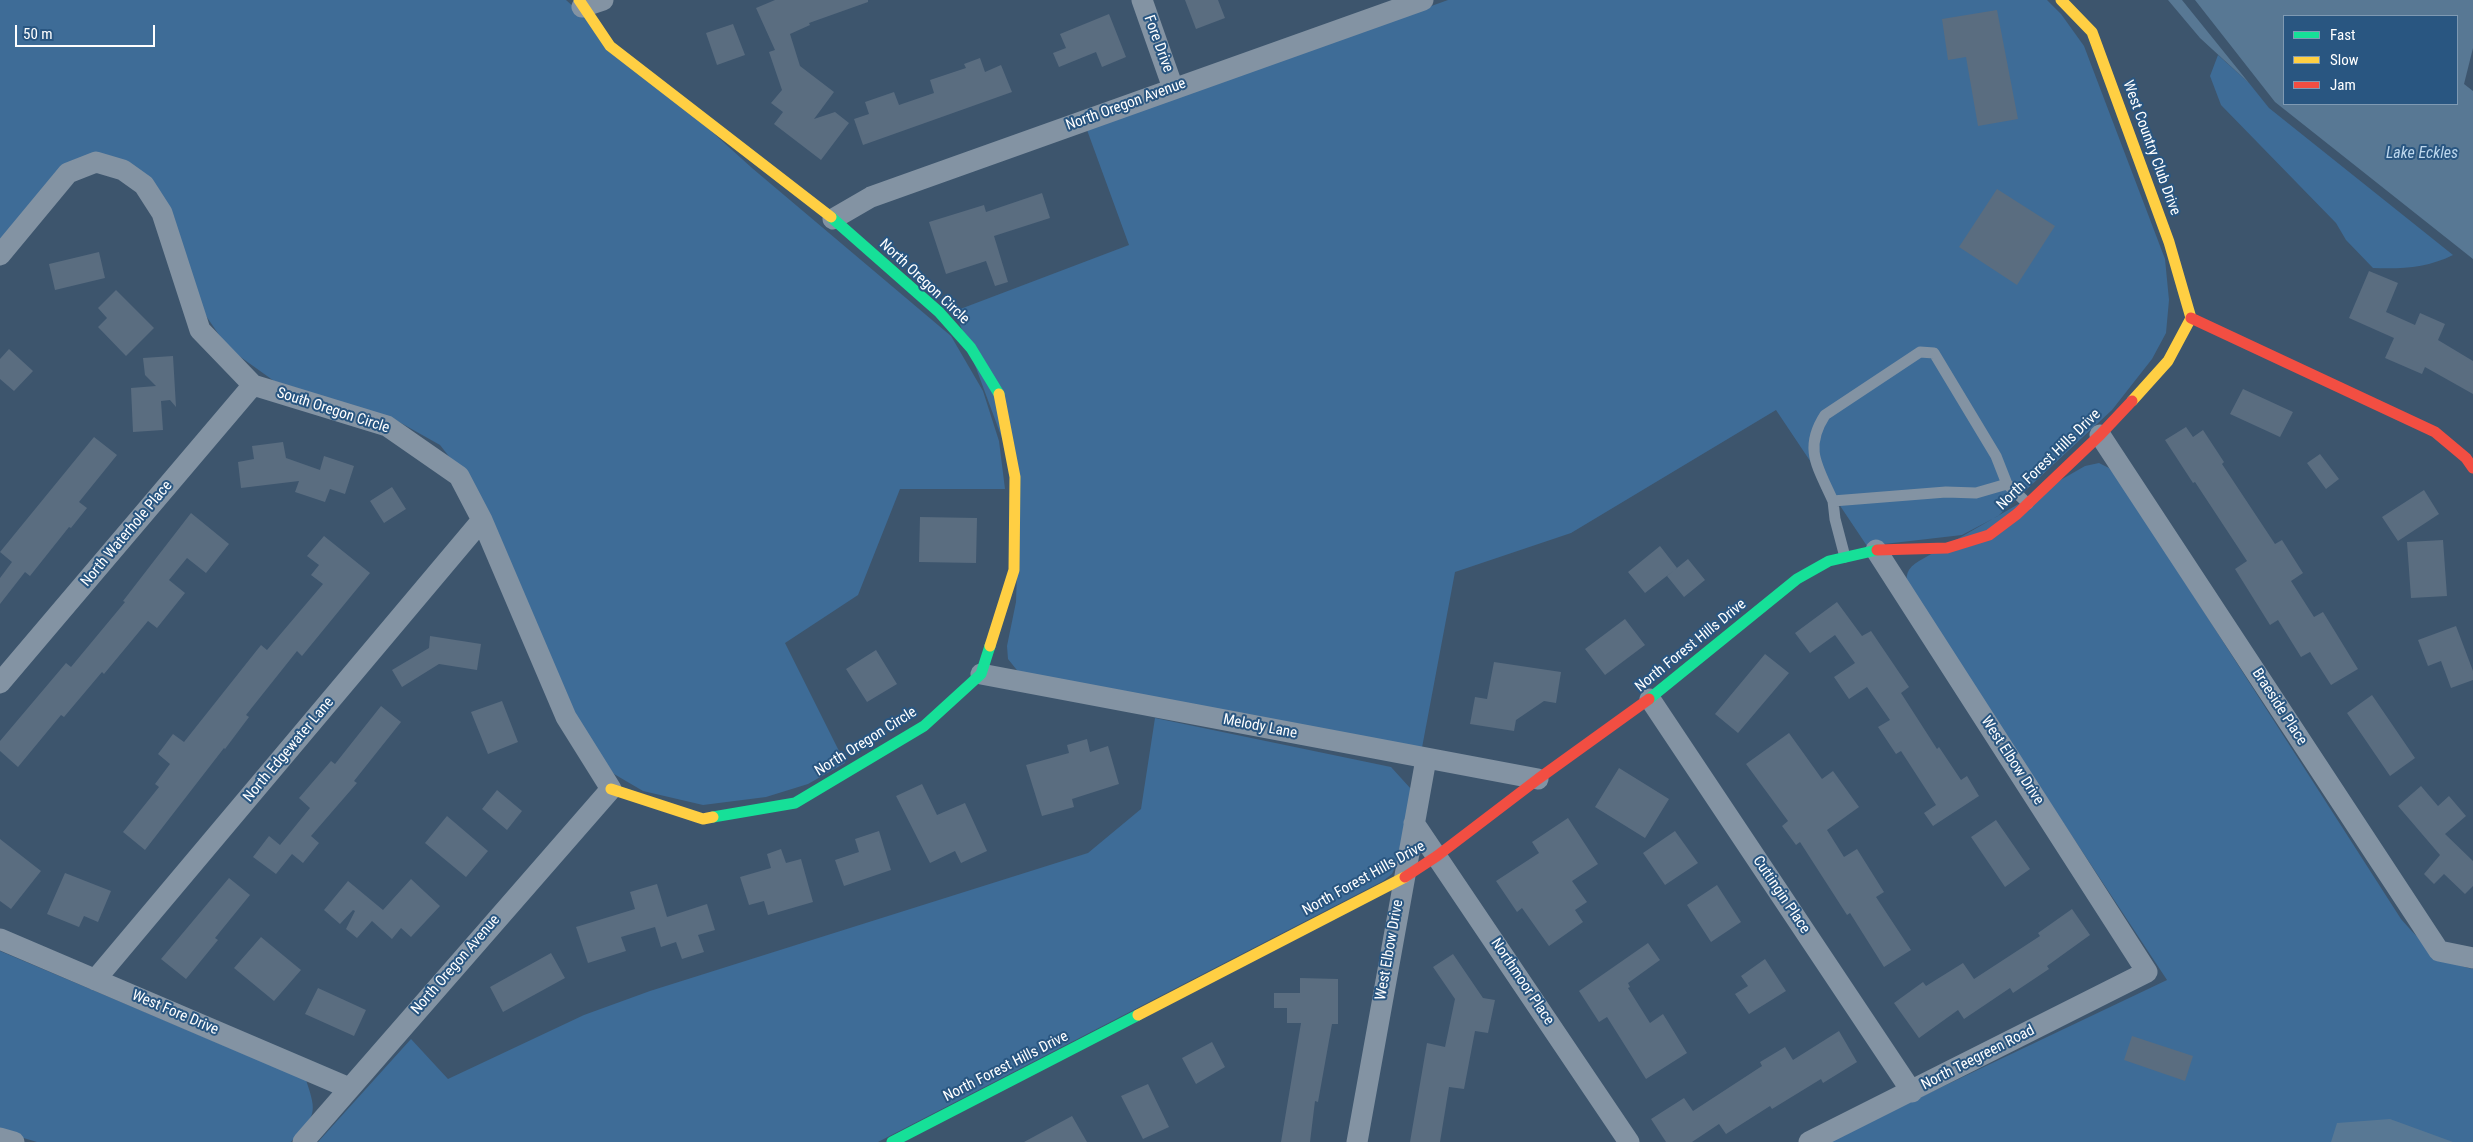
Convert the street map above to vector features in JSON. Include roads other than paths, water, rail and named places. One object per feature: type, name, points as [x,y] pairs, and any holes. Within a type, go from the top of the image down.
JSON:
[{"type":"street","points":[[580,4],[603,0]]},
{"type":"street","name":"Fore Drive","points":[[1142,0],[1174,88]]},
{"type":"street","name":"North Oregon Avenue","points":[[832,219],[871,197],[1423,0]]},
{"type":"street","name":"West Country Club Drive","points":[[2060,0],[2092,32],[2169,242],[2191,318]]},
{"type":"street","name":"North Oregon Circle","points":[[580,4],[610,46],[832,219],[939,312],[971,348],[1000,396],[1015,477],[1014,570],[981,674],[924,726],[795,803],[703,819],[611,789]]},
{"type":"street","name":"South Oregon Circle","points":[[0,255],[68,173],[96,162],[123,170],[144,185],[162,213],[200,330],[253,385],[387,426],[459,476],[482,520],[566,717],[611,789]]},
{"type":"street","points":[[2191,318],[2435,432],[2466,458],[2473,468]]},
{"type":"street","name":"North Forest Hills Drive","points":[[892,1142],[1403,878],[1437,856],[1538,779],[1650,699],[1797,579],[1829,562],[1876,550],[1946,548],[1989,535],[2028,504],[2100,435],[2168,361],[2191,318]]},
{"type":"street","name":"North Waterhole Place","points":[[0,683],[253,385]]},
{"type":"street","name":"Braeside Place","points":[[2100,435],[2439,951],[2473,958]]},
{"type":"street","name":"North Edgewater Lane","points":[[95,980],[482,520]]},
{"type":"street","name":"West Elbow Drive","points":[[1876,550],[2147,972]]},
{"type":"street","name":"Melody Lane","points":[[981,674],[1538,779]]},
{"type":"street","name":"Cuttingin Place","points":[[1650,699],[1912,1092]]},
{"type":"street","name":"West Elbow Drive","points":[[1357,1142],[1403,878],[1426,759]]},
{"type":"street","name":"North Oregon Avenue","points":[[303,1142],[611,789]]},
{"type":"street","name":"Northmoor Place","points":[[1414,823],[1629,1142]]},
{"type":"street","name":"West Fore Drive","points":[[0,939],[349,1088]]},
{"type":"street","name":"North Teegreen Road","points":[[1809,1142],[1912,1092],[2147,972]]},
{"type":"street","points":[[0,1138],[14,1142]]},
{"type":"lane","points":[[1845,558],[1835,519],[1833,501],[1817,466],[1812,447],[1816,429],[1825,415],[1920,352],[1934,353],[1996,456],[2007,484],[2028,504]]},
{"type":"lane","points":[[1833,501],[1946,492],[1976,493],[2007,484]]},
{"type":"water","points":[[2168,0],[2182,0],[2249,83],[2200,38]]},
{"type":"water","name":"Lake Eckles","points":[[2195,0],[2473,0],[2473,48],[2464,84],[2473,91],[2473,259],[2275,102]]},
{"type":"water","points":[[2390,1119],[2453,1142],[2331,1142],[2337,1123]]}]
